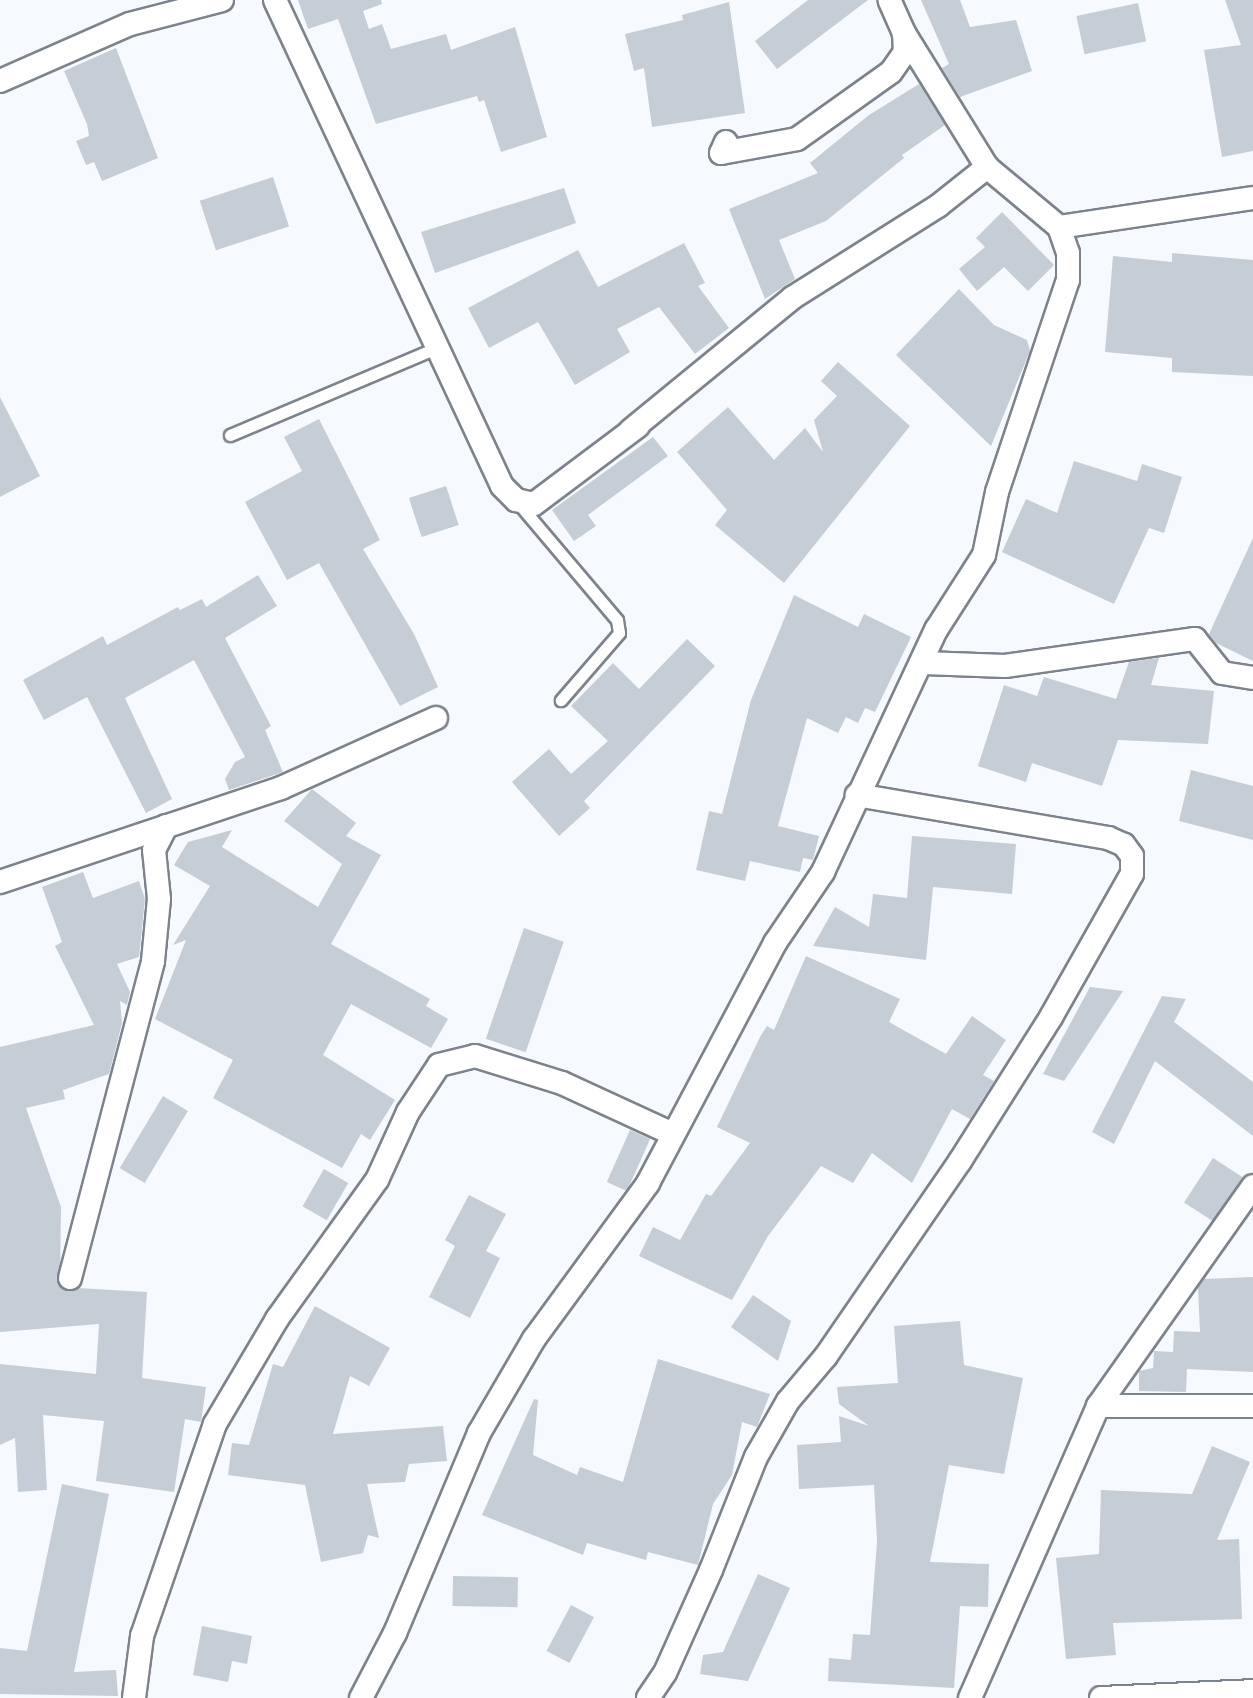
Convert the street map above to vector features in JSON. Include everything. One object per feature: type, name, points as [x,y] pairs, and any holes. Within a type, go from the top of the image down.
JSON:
[{"type":"street","points":[[0,81],[130,24],[222,0]]},
{"type":"street","points":[[275,0],[434,349],[502,486],[516,500],[534,504],[634,428],[792,298],[938,206],[987,167]]},
{"type":"street","points":[[361,1698],[395,1633],[479,1433],[534,1339],[648,1183],[775,943],[823,872],[857,795],[924,663],[936,630],[984,555],[997,492],[1068,280],[1068,253],[1059,227],[987,167],[904,33],[889,0]]},
{"type":"street","points":[[726,142],[721,153],[797,139],[898,65],[905,52],[904,33]]},
{"type":"street","points":[[1059,227],[1253,198]]},
{"type":"street","points":[[924,663],[1005,666],[1195,639],[1222,673],[1253,678]]},
{"type":"street","points":[[0,882],[146,843],[166,826],[281,788],[436,718]]},
{"type":"street","points":[[648,1698],[665,1673],[756,1457],[782,1412],[960,1161],[1051,1017],[1132,874],[1132,856],[1124,845],[1108,838],[857,795]]},
{"type":"street","points":[[70,1278],[153,961],[159,899],[146,843]]},
{"type":"street","points":[[134,1698],[142,1636],[215,1424],[277,1319],[377,1180],[408,1112],[439,1065],[475,1056],[562,1083],[673,1134]]},
{"type":"street","points":[[970,1698],[1098,1406],[1253,1186]]},
{"type":"street","points":[[1098,1406],[1253,1406]]},
{"type":"street","points":[[1101,1698],[1253,1691]]},
{"type":"lane","points":[[230,435],[434,349]]},
{"type":"lane","points":[[516,500],[617,620],[619,633],[561,700]]},
{"type":"building","points":[[298,0],[381,0],[382,4],[363,11],[369,29],[382,24],[391,49],[446,34],[451,50],[515,27],[547,137],[501,152],[484,100],[479,102],[477,96],[376,124],[338,19],[308,29]]},
{"type":"building","points":[[808,0],[868,0],[777,69],[755,41]]},
{"type":"building","points":[[921,0],[960,0],[970,27],[1016,20],[1032,71],[960,97],[942,68],[949,64]]},
{"type":"building","points":[[1225,0],[1253,0],[1253,151],[1222,157],[1204,50],[1241,45]]},
{"type":"building","points":[[729,2],[745,113],[652,127],[644,68],[634,71],[625,34],[683,20],[682,15]]},
{"type":"building","points":[[1138,3],[1146,41],[1084,54],[1076,16]]},
{"type":"building","points":[[116,48],[158,158],[102,181],[94,162],[86,165],[76,141],[89,136],[87,124],[64,71]]},
{"type":"building","points":[[919,84],[945,125],[902,155],[904,158],[826,221],[779,240],[795,279],[765,299],[729,209],[818,173],[810,163],[869,115]]},
{"type":"building","points":[[273,177],[289,226],[216,250],[200,201]]},
{"type":"building","points":[[564,188],[576,223],[435,273],[421,232]]},
{"type":"building","points":[[1002,212],[1054,265],[1028,291],[1004,267],[977,291],[959,269],[985,247],[976,238]]},
{"type":"building","points":[[684,243],[705,283],[698,286],[729,328],[695,354],[659,307],[617,329],[630,352],[575,385],[538,322],[489,348],[468,308],[578,250],[598,287]]},
{"type":"building","points":[[1172,253],[1253,260],[1253,376],[1172,372],[1172,358],[1105,352],[1113,256],[1172,262]]},
{"type":"building","points":[[959,289],[994,325],[1027,340],[1030,351],[991,446],[896,355]]},
{"type":"building","points":[[838,362],[910,426],[784,583],[715,525],[727,510],[677,452],[728,407],[774,460],[805,428],[823,452],[814,420],[837,396],[821,381]]},
{"type":"building","points":[[0,397],[40,476],[0,497]]},
{"type":"building","points":[[319,419],[380,540],[363,549],[414,634],[438,687],[400,706],[319,563],[287,580],[245,502],[302,471],[284,437]]},
{"type":"building","points":[[653,437],[668,456],[588,515],[596,526],[574,541],[552,510]]},
{"type":"building","points":[[1074,461],[1137,481],[1142,464],[1182,477],[1164,533],[1149,528],[1114,604],[1002,552],[1026,499],[1057,513]]},
{"type":"building","points":[[446,486],[459,525],[422,537],[409,498]]},
{"type":"building","points":[[1253,538],[1253,661],[1216,643],[1209,634]]},
{"type":"building","points":[[258,575],[277,606],[225,638],[271,726],[265,730],[283,772],[229,790],[225,779],[235,762],[245,757],[194,660],[125,698],[172,799],[146,813],[87,697],[44,720],[23,680],[103,636],[107,645],[178,607],[180,610],[202,599],[206,607]]},
{"type":"building","points":[[794,595],[858,627],[864,614],[911,637],[875,712],[865,708],[858,723],[846,717],[838,733],[807,718],[778,826],[819,836],[813,860],[803,858],[800,872],[750,861],[745,881],[696,870],[709,811],[722,814],[751,700]]},
{"type":"building","points":[[687,639],[715,666],[584,801],[590,808],[559,836],[512,782],[549,749],[571,774],[608,741],[571,706],[613,663],[639,689]]},
{"type":"building","points":[[1159,658],[1151,685],[1214,691],[1208,744],[1118,740],[1102,786],[1032,763],[1026,782],[978,766],[1004,685],[1037,696],[1044,677],[1116,699],[1129,662]]},
{"type":"building","points":[[1191,770],[1253,786],[1253,840],[1179,821]]},
{"type":"building","points":[[312,789],[356,823],[346,836],[381,855],[331,944],[430,999],[426,1006],[448,1019],[431,1048],[351,1004],[323,1055],[395,1100],[370,1140],[361,1134],[342,1168],[213,1098],[233,1060],[155,1019],[186,940],[173,945],[210,886],[174,865],[188,842],[232,830],[222,847],[318,907],[342,864],[284,821]]},
{"type":"building","points":[[912,836],[1016,844],[1012,894],[933,887],[926,960],[813,946],[835,907],[869,927],[873,894],[907,898]]},
{"type":"building","points":[[83,872],[93,898],[139,881],[145,899],[139,957],[117,964],[130,992],[127,1005],[120,1001],[122,1023],[109,1074],[63,1090],[65,1099],[26,1108],[61,1207],[60,1287],[147,1292],[142,1378],[206,1387],[201,1422],[185,1419],[174,1492],[96,1481],[104,1421],[43,1415],[47,1490],[18,1492],[15,1438],[0,1445],[0,1364],[96,1374],[99,1324],[0,1332],[0,1047],[94,1025],[55,946],[62,942],[42,887]]},
{"type":"building","points":[[524,928],[564,942],[526,1052],[486,1039]]},
{"type":"building","points":[[806,956],[900,999],[889,1022],[946,1054],[972,1016],[1006,1040],[983,1075],[994,1081],[970,1119],[952,1109],[912,1183],[872,1153],[853,1183],[821,1166],[768,1236],[732,1300],[639,1256],[653,1227],[680,1240],[706,1194],[711,1196],[750,1143],[717,1127],[760,1037],[767,1026],[774,1030]]},
{"type":"building","points":[[1090,987],[1123,991],[1064,1081],[1043,1074]]},
{"type":"building","points":[[1162,996],[1186,999],[1174,1022],[1253,1082],[1253,1136],[1155,1061],[1114,1144],[1092,1132]]},
{"type":"building","points":[[163,1096],[188,1111],[145,1183],[120,1168]]},
{"type":"building","points":[[630,1130],[650,1139],[627,1191],[607,1182]]},
{"type":"building","points":[[1213,1158],[1242,1177],[1213,1222],[1184,1202]]},
{"type":"building","points":[[324,1169],[348,1183],[327,1220],[302,1206]]},
{"type":"building","points":[[469,1195],[506,1214],[486,1251],[500,1258],[470,1318],[429,1297],[455,1246],[445,1240]]},
{"type":"building","points":[[1253,1277],[1253,1372],[1187,1369],[1186,1392],[1139,1391],[1139,1371],[1153,1368],[1154,1351],[1173,1352],[1174,1331],[1200,1332],[1198,1288],[1204,1279]]},
{"type":"building","points":[[753,1295],[791,1321],[778,1361],[731,1327]]},
{"type":"building","points":[[315,1306],[390,1348],[369,1386],[350,1376],[333,1434],[443,1426],[447,1461],[409,1464],[405,1482],[367,1484],[379,1538],[368,1535],[363,1553],[321,1562],[305,1485],[228,1475],[232,1443],[249,1445],[273,1364],[283,1367]]},
{"type":"building","points":[[960,1321],[964,1365],[1023,1378],[1004,1474],[949,1465],[930,1562],[989,1564],[988,1607],[960,1606],[954,1688],[828,1681],[829,1658],[851,1660],[853,1634],[870,1635],[877,1541],[874,1485],[799,1489],[797,1445],[841,1442],[839,1416],[869,1426],[839,1404],[837,1387],[898,1383],[894,1326]]},
{"type":"building","points":[[658,1359],[770,1394],[757,1427],[742,1422],[732,1475],[713,1504],[698,1565],[648,1552],[646,1560],[587,1543],[583,1555],[482,1515],[534,1399],[538,1400],[533,1455],[577,1475],[580,1467],[623,1482]]},
{"type":"building","points":[[1212,1446],[1250,1462],[1217,1540],[1239,1539],[1242,1619],[1113,1623],[1116,1655],[1066,1659],[1056,1558],[1099,1554],[1101,1490],[1192,1494]]},
{"type":"building","points":[[62,1484],[109,1494],[74,1672],[116,1670],[118,1696],[0,1694],[0,1648],[27,1651]]},
{"type":"building","points":[[758,1574],[790,1588],[748,1681],[700,1674],[703,1655],[723,1652]]},
{"type":"building","points":[[453,1576],[518,1577],[517,1607],[452,1606]]},
{"type":"building","points":[[571,1605],[594,1617],[570,1663],[547,1651]]},
{"type":"building","points":[[202,1626],[252,1636],[247,1664],[232,1661],[228,1682],[193,1675]]}]
